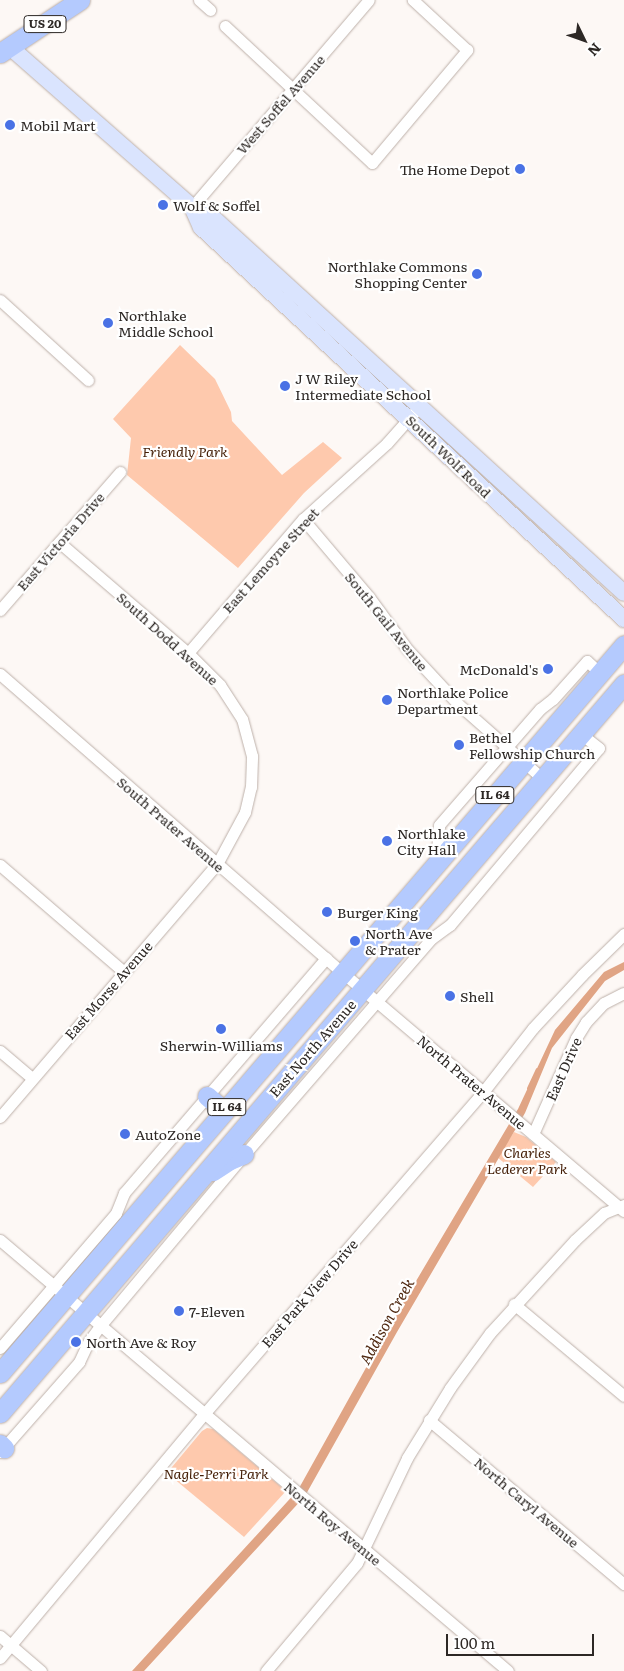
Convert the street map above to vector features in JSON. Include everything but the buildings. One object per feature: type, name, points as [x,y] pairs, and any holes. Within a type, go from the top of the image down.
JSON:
[{"type":"main road","name":"US 20","points":[[5,50],[80,0]]},
{"type":"main road","name":"South Wolf Road","points":[[5,50],[192,207],[211,216],[414,413],[556,558],[624,619]]},
{"type":"main road","name":"South Wolf Road","points":[[414,413],[624,593]]},
{"type":"main road","name":"East North Avenue","points":[[0,1373],[59,1292],[224,1111],[524,762],[593,667],[624,645]]},
{"type":"main road","name":"East North Avenue","points":[[0,1413],[198,1181],[369,996],[543,779],[624,684]]},
{"type":"main road","points":[[207,1096],[224,1111]]},
{"type":"main road","points":[[198,1181],[230,1160],[244,1154]]},
{"type":"street","points":[[199,0],[210,10]]},
{"type":"street","name":"West Soffel Avenue","points":[[192,207],[369,0]]},
{"type":"street","points":[[225,26],[372,163],[467,50],[412,0]]},
{"type":"street","points":[[0,300],[88,380]]},
{"type":"street","name":"East Lemoyne Street","points":[[188,652],[303,519],[387,443],[414,413]]},
{"type":"street","name":"East Victoria Drive","points":[[0,610],[120,472]]},
{"type":"street","name":"South Gail Avenue","points":[[303,519],[369,597],[408,650],[457,703],[543,779]]},
{"type":"street","name":"South Dodd Avenue","points":[[60,542],[188,652],[220,685],[242,718],[252,756],[251,786],[245,812],[217,864]]},
{"type":"street","points":[[436,864],[439,825],[540,709],[593,667]]},
{"type":"street","name":"South Prater Avenue","points":[[0,674],[342,973]]},
{"type":"street","name":"East North Avenue","points":[[1,1448],[79,1362],[89,1341],[100,1326],[244,1154],[369,996],[432,938],[450,925],[599,748],[582,734]]},
{"type":"street","name":"East Morse Avenue","points":[[0,1117],[217,864]]},
{"type":"street","points":[[0,865],[124,972]]},
{"type":"street","name":"East Park View Drive","points":[[0,1658],[204,1414],[483,1092],[533,1028],[582,975],[624,934]]},
{"type":"street","name":"East North Avenue","points":[[0,1348],[59,1292],[116,1213],[124,1193],[326,958]]},
{"type":"street","name":"North Prater Avenue","points":[[342,973],[622,1207]]},
{"type":"street","name":"East Drive","points":[[533,1134],[576,1038],[586,1022],[604,1003],[624,993]]},
{"type":"street","points":[[0,1050],[32,1078]]},
{"type":"street","points":[[271,1669],[357,1563],[407,1458],[470,1360],[514,1304],[582,1233],[604,1213],[622,1207]]},
{"type":"street","name":"North Roy Avenue","points":[[0,1240],[508,1671]]},
{"type":"street","points":[[514,1304],[624,1396]]},
{"type":"street","name":"North Caryl Avenue","points":[[430,1420],[624,1584]]},
{"type":"street","points":[[0,1636],[41,1671]]},
{"type":"green space","name":"Friendly Park","points":[[180,345],[215,379],[231,412],[232,421],[282,475],[323,442],[342,458],[304,493],[238,568],[127,475],[131,438],[113,419]]},
{"type":"green space","name":"Charles Lederer Park","points":[[514,1132],[526,1137],[556,1162],[533,1187],[497,1157]]},
{"type":"green space","name":"Nagle-Perri Park","points":[[207,1428],[213,1429],[286,1491],[244,1537],[167,1473],[202,1431]]},
{"type":"shaded area","points":[[624,962],[624,970],[605,981],[552,1048],[525,1113],[397,1332],[305,1496],[144,1671],[132,1671],[298,1490],[387,1330],[518,1109],[555,1030],[604,972]]},
{"type":"waterway","name":"Addison Creek","points":[[528,1088],[537,1069]]},
{"type":"place","name":"Mobil Mart","points":[[10,125]]},
{"type":"place","name":"The Home Depot","points":[[520,169]]},
{"type":"place","name":"Wolf & Soffel","points":[[163,205]]},
{"type":"place","name":"Northlake Commons Shopping Center","points":[[477,274]]},
{"type":"place","name":"Northlake Middle School","points":[[108,323]]},
{"type":"place","name":"J W Riley Intermediate School","points":[[285,386]]},
{"type":"place","name":"McDonald's","points":[[548,669]]},
{"type":"place","name":"Northlake Police Department","points":[[387,700]]},
{"type":"place","name":"Bethel Fellowship Church","points":[[459,745]]},
{"type":"place","name":"Northlake City Hall","points":[[387,841]]},
{"type":"place","name":"Burger King","points":[[327,912]]},
{"type":"place","name":"North Ave & Prater","points":[[355,941]]},
{"type":"place","name":"Shell","points":[[450,996]]},
{"type":"place","name":"Sherwin-Williams","points":[[221,1029]]},
{"type":"place","name":"AutoZone","points":[[125,1134]]},
{"type":"place","name":"7-Eleven","points":[[179,1311]]},
{"type":"place","name":"North Ave & Roy","points":[[76,1342]]}]
